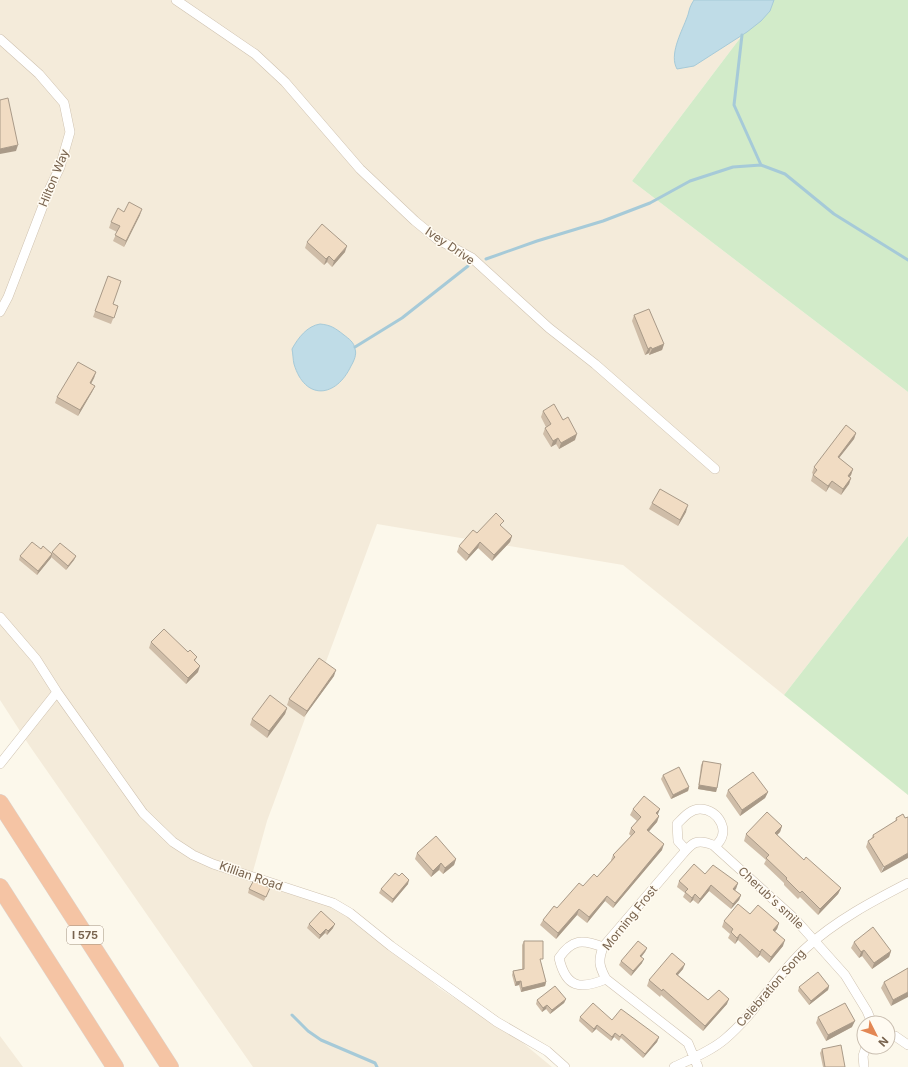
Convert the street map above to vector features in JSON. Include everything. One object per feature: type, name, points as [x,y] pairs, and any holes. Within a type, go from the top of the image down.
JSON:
[{"type":"highway","name":"I 575","points":[[0,803],[170,1067]]},
{"type":"highway","points":[[0,887],[115,1067]]},
{"type":"street","name":"Ivey Drive","points":[[176,0],[255,54],[285,82],[360,169],[415,221],[436,239],[472,258],[549,328],[595,364],[715,469]]},
{"type":"street","name":"Hilton Way","points":[[0,39],[39,74],[64,103],[70,132],[60,168],[44,203],[8,297],[0,312]]},
{"type":"street","name":"Killian Road","points":[[0,617],[36,659],[57,692],[143,813],[173,842],[193,855],[213,864],[333,903],[350,913],[391,946],[497,1022],[547,1051],[565,1067]]},
{"type":"street","points":[[0,764],[30,724],[57,692]]},
{"type":"street","points":[[686,850],[678,841],[677,824],[689,812],[700,808],[710,811],[722,824],[724,833],[721,841],[715,846]]},
{"type":"street","name":"Cherub's smile","points":[[703,841],[715,846],[795,919],[845,975],[869,1015]]},
{"type":"street","name":"Morning Frost","points":[[606,979],[599,960],[604,947],[686,850],[696,842],[703,841]]},
{"type":"street","name":"Celebration Song","points":[[674,1067],[724,1040],[746,1017],[785,969],[814,942],[838,923],[908,883]]},
{"type":"street","points":[[604,947],[583,942],[567,946],[559,958],[563,974],[574,983],[582,986],[592,985],[606,979],[688,1042],[695,1056],[698,1067]]},
{"type":"street","points":[[896,1037],[908,1045]]},
{"type":"street","points":[[863,1055],[864,1067]]},
{"type":"shaded area","points":[[0,0],[769,0],[632,181],[908,392],[908,536],[784,695],[623,565],[377,524],[267,821],[250,882],[335,905],[388,943],[439,988],[523,1043],[552,1067],[253,1067],[29,745],[0,700]]},
{"type":"shaded area","points":[[0,1036],[23,1067],[0,1067]]},
{"type":"green space","points":[[769,0],[908,0],[908,392],[632,181]]},
{"type":"green space","points":[[908,536],[908,795],[784,695]]},
{"type":"water","points":[[694,0],[774,0],[770,11],[761,21],[747,32],[694,66],[677,69],[674,57],[675,51]]},
{"type":"water","points":[[320,324],[333,327],[338,330],[354,344],[356,351],[355,358],[345,377],[329,389],[321,391],[313,389],[305,384],[299,376],[294,364],[292,349],[303,333],[311,327]]},
{"type":"building","points":[[8,98],[18,145],[0,149],[0,100]]},
{"type":"building","points":[[129,202],[142,209],[126,241],[115,235],[120,226],[111,222],[118,208],[124,212]]},
{"type":"building","points":[[322,224],[347,246],[334,261],[329,256],[326,259],[307,242]]},
{"type":"building","points":[[108,276],[121,281],[113,304],[118,306],[114,318],[95,311]]},
{"type":"building","points":[[649,309],[664,344],[652,349],[651,347],[648,349],[634,315]]},
{"type":"building","points":[[78,362],[96,372],[90,383],[95,386],[80,410],[57,397]]},
{"type":"building","points":[[554,404],[563,420],[568,417],[577,434],[561,443],[558,438],[553,441],[545,428],[551,424],[543,411]]},
{"type":"building","points":[[846,425],[856,433],[838,457],[853,469],[848,476],[851,478],[843,489],[832,481],[828,486],[813,475],[817,470],[814,467]]},
{"type":"building","points":[[660,489],[688,505],[680,520],[652,503]]},
{"type":"building","points":[[496,513],[504,521],[500,525],[512,536],[494,555],[480,542],[469,555],[459,546],[473,530],[477,533]]},
{"type":"building","points":[[32,542],[41,549],[43,546],[52,554],[38,571],[20,556]]},
{"type":"building","points":[[60,543],[76,556],[68,566],[52,552]]},
{"type":"building","points":[[164,629],[188,652],[190,650],[197,657],[194,660],[200,666],[188,678],[151,642]]},
{"type":"building","points":[[319,658],[336,670],[307,711],[289,699]]},
{"type":"building","points":[[270,695],[287,708],[269,731],[252,719]]},
{"type":"building","points":[[703,761],[721,764],[717,788],[699,785]]},
{"type":"building","points":[[679,767],[689,787],[673,795],[663,775]]},
{"type":"building","points":[[753,772],[768,792],[742,810],[728,790]]},
{"type":"building","points":[[644,796],[660,809],[656,813],[659,816],[647,830],[664,844],[615,903],[607,896],[589,917],[579,909],[558,933],[543,920],[554,906],[557,908],[579,883],[583,886],[594,874],[597,877],[615,857],[613,855],[635,832],[631,828],[641,817],[633,809]]},
{"type":"building","points":[[767,812],[782,826],[775,833],[804,860],[806,857],[841,888],[820,909],[802,891],[800,893],[786,879],[787,878],[766,858],[769,855],[746,834]]},
{"type":"building","points":[[903,814],[905,818],[908,817],[908,853],[884,867],[868,841],[874,837],[873,835],[897,820],[896,818]]},
{"type":"building","points":[[436,836],[456,859],[445,868],[441,863],[433,871],[417,853]]},
{"type":"building","points":[[694,864],[705,874],[713,865],[738,883],[733,889],[741,895],[733,904],[711,885],[700,899],[695,894],[692,898],[685,892],[688,889],[679,881]]},
{"type":"building","points":[[395,873],[399,876],[402,873],[409,880],[393,899],[381,889]]},
{"type":"building","points":[[254,880],[270,888],[266,897],[249,889]]},
{"type":"building","points":[[738,904],[750,914],[758,905],[779,923],[773,930],[785,940],[771,957],[762,949],[760,952],[740,934],[737,938],[731,932],[733,929],[724,921]]},
{"type":"building","points":[[321,911],[335,924],[328,931],[326,929],[320,935],[309,924]]},
{"type":"building","points":[[873,927],[891,951],[874,963],[864,950],[861,952],[854,942]]},
{"type":"building","points":[[524,941],[543,941],[543,959],[540,959],[546,982],[522,988],[521,981],[516,982],[513,971],[524,969]]},
{"type":"building","points":[[638,941],[647,948],[640,956],[644,959],[633,971],[621,961]]},
{"type":"building","points":[[672,953],[685,964],[676,974],[708,1000],[719,990],[729,999],[705,1026],[663,989],[662,991],[649,980]]},
{"type":"building","points":[[908,968],[908,992],[893,1000],[884,982]]},
{"type":"building","points":[[818,972],[829,986],[811,1001],[799,987]]},
{"type":"building","points":[[555,986],[566,999],[552,1010],[547,1005],[543,1008],[537,1000]]},
{"type":"building","points":[[593,1003],[612,1020],[621,1009],[659,1037],[645,1054],[622,1034],[620,1037],[615,1033],[612,1037],[597,1025],[594,1029],[580,1017]]},
{"type":"building","points":[[845,1003],[855,1021],[828,1035],[818,1017]]},
{"type":"building","points":[[841,1045],[845,1067],[825,1067],[822,1049]]},
{"type":"waterway","points":[[742,35],[734,105],[761,165]]},
{"type":"waterway","points":[[486,259],[537,241],[603,221],[650,203],[690,181],[733,167],[761,165],[785,174],[834,214],[908,260]]},
{"type":"waterway","points":[[355,347],[402,318],[468,266]]},
{"type":"waterway","points":[[292,1015],[308,1031],[321,1040],[375,1063],[377,1067]]}]
